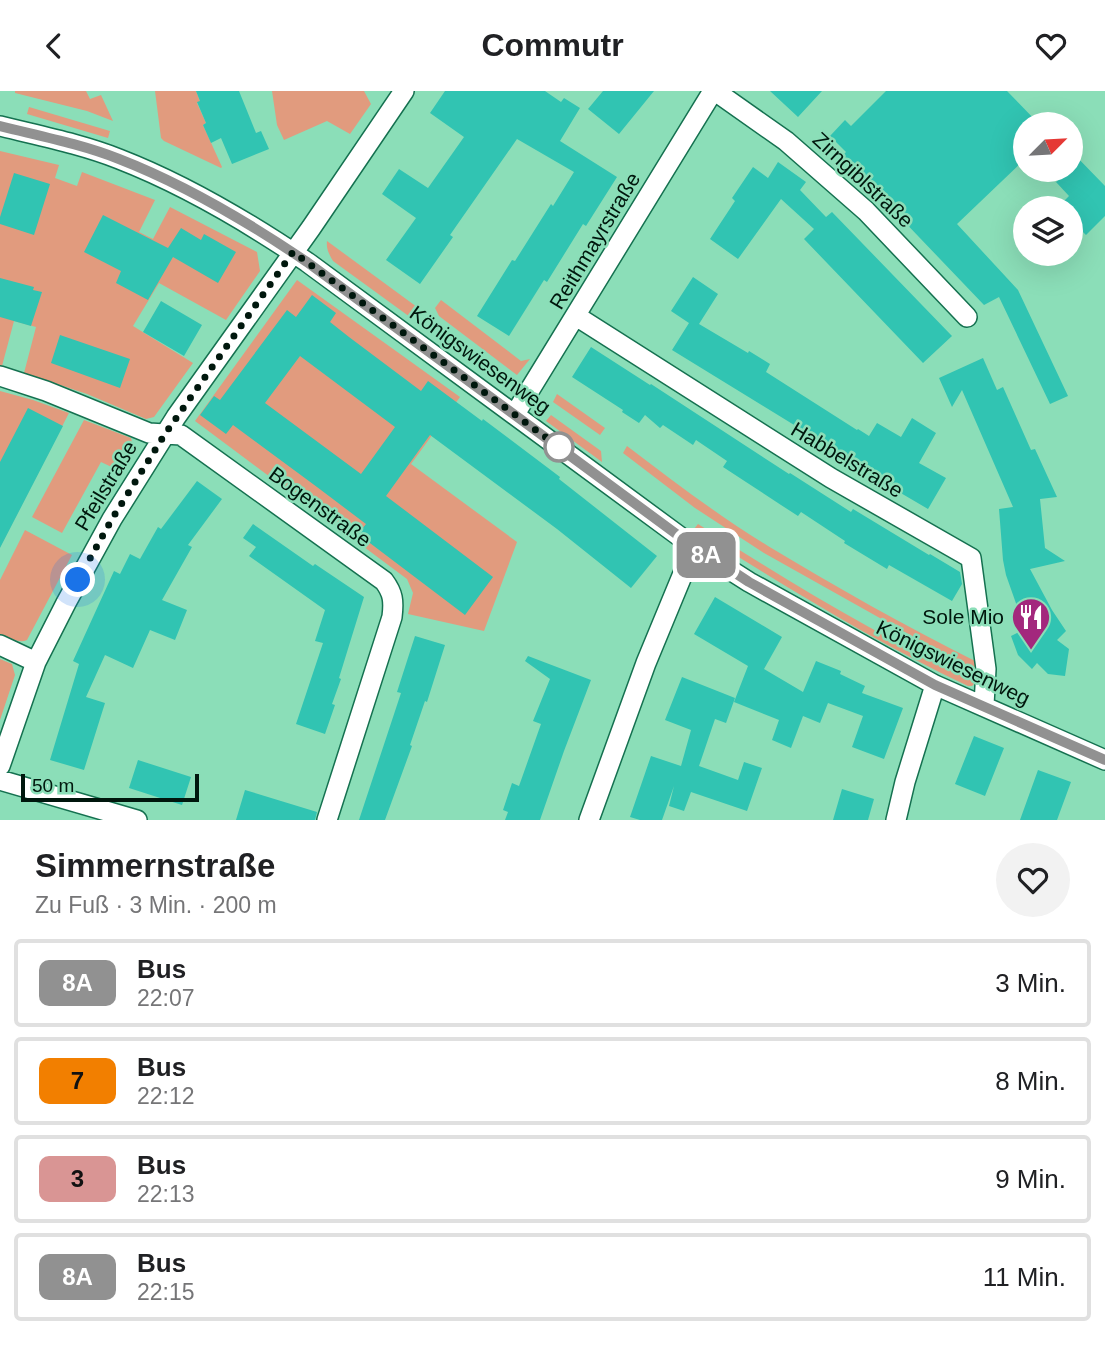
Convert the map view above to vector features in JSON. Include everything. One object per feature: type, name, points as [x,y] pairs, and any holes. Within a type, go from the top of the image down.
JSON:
[{"type":"street","name":"Pfeilstraße","points":[[0,766],[36,662],[112,519],[165,434],[404,91]]},
{"type":"street","name":"Reithmayrstraße","points":[[514,414],[714,91]]},
{"type":"street","name":"Zirngiblstraße","points":[[714,91],[786,141],[866,211],[967,317]]},
{"type":"street","name":"Königswiesenweg","points":[[0,126],[117,158],[215,204],[293,252],[694,547],[749,582],[935,685],[1105,760]]},
{"type":"street","name":"Habbelstraße","points":[[576,316],[831,478],[971,558],[986,669],[984,705]]},
{"type":"street","name":"Bogenstraße","points":[[0,376],[71,400],[149,433],[181,435],[384,581],[391,590],[392,617],[327,820]]},
{"type":"street","points":[[589,820],[646,663],[694,547]]},
{"type":"street","points":[[0,645],[36,662]]},
{"type":"street","points":[[896,820],[935,685]]},
{"type":"street","points":[[0,780],[137,820]]},
{"type":"shaded area","points":[[15,91],[86,91],[90,99],[101,95],[113,121],[87,111]]},
{"type":"shaded area","points":[[155,91],[196,91],[200,101],[197,103],[206,123],[203,125],[221,168],[161,138]]},
{"type":"shaded area","points":[[272,91],[364,91],[371,104],[350,134],[327,121],[284,140],[277,125]]},
{"type":"shaded area","points":[[29,107],[110,131],[108,138],[27,114]]},
{"type":"shaded area","points":[[0,151],[59,165],[55,178],[77,186],[82,172],[155,200],[139,232],[153,239],[170,207],[257,252],[260,271],[226,320],[159,283],[133,326],[193,363],[154,417],[146,419],[87,394],[24,373],[36,327],[14,321],[2,366],[0,365]]},
{"type":"shaded area","points":[[327,241],[417,307],[410,317],[333,261],[327,249]]},
{"type":"shaded area","points":[[297,280],[460,397],[411,464],[517,542],[484,631],[408,614],[413,593],[407,579],[195,421]]},
{"type":"shaded area","points":[[441,300],[521,361],[530,359],[517,375],[439,316],[435,308]]},
{"type":"shaded area","points":[[0,391],[69,413],[0,547]]},
{"type":"shaded area","points":[[557,394],[605,428],[600,435],[553,402]]},
{"type":"shaded area","points":[[551,415],[601,451],[602,462],[546,421]]},
{"type":"shaded area","points":[[84,420],[131,438],[133,447],[118,470],[101,462],[62,533],[32,517]]},
{"type":"shaded area","points":[[627,446],[750,535],[872,606],[979,663],[979,671],[764,553],[695,508],[623,453]]},
{"type":"shaded area","points":[[698,524],[869,627],[976,682],[968,686],[863,631],[694,529]]},
{"type":"shaded area","points":[[25,530],[72,555],[27,640],[21,641],[0,634],[0,580]]},
{"type":"shaded area","points":[[0,659],[12,664],[15,675],[0,720]]},
{"type":"building","points":[[196,91],[239,91],[256,133],[261,131],[269,149],[232,164],[221,138],[211,143],[203,125],[206,123],[197,102],[200,101]]},
{"type":"building","points":[[445,91],[545,91],[561,102],[564,98],[580,108],[560,141],[617,177],[586,226],[583,224],[547,282],[544,280],[509,336],[477,316],[512,260],[515,261],[574,172],[517,139],[450,235],[453,237],[420,284],[386,260],[416,218],[382,194],[399,169],[428,188],[464,137],[430,113]]},
{"type":"building","points":[[603,91],[654,91],[619,134],[588,109]]},
{"type":"building","points":[[770,91],[822,91],[798,117]]},
{"type":"building","points":[[886,91],[1007,91],[1027,112],[1013,112],[1013,170],[957,224],[1018,290],[1068,396],[1050,404],[999,297],[984,305],[840,158],[846,152],[830,136],[845,120],[851,126]]},
{"type":"building","points":[[778,162],[806,182],[800,190],[826,217],[832,212],[952,336],[923,363],[804,239],[814,229],[781,199],[738,259],[710,239],[735,201],[732,198],[753,167],[768,178]]},
{"type":"building","points":[[1083,163],[1105,186],[1105,216],[1086,235],[1083,232],[1083,196],[1069,196],[1056,182],[1083,182]]},
{"type":"building","points":[[14,173],[50,184],[34,235],[0,224]]},
{"type":"building","points":[[103,215],[168,248],[181,228],[201,240],[204,234],[236,252],[218,283],[173,257],[148,300],[116,283],[121,271],[84,252]]},
{"type":"building","points":[[693,277],[718,294],[699,324],[770,364],[766,372],[869,436],[877,423],[901,437],[912,418],[936,433],[919,463],[946,478],[928,509],[672,350],[689,323],[671,311]]},
{"type":"building","points":[[0,278],[34,287],[33,290],[42,292],[31,326],[0,317]]},
{"type":"building","points":[[312,295],[336,313],[330,322],[349,337],[421,391],[428,381],[482,421],[483,419],[657,556],[631,588],[557,529],[430,435],[386,496],[493,577],[465,615],[358,534],[366,524],[317,487],[233,425],[226,434],[200,415],[214,396],[220,400],[287,310],[296,317]],"holes":[[[300,356],[395,427],[361,474],[265,403]]]},
{"type":"building","points":[[161,301],[202,325],[184,356],[143,332]]},
{"type":"building","points":[[60,335],[130,359],[120,388],[51,363]]},
{"type":"building","points":[[591,347],[851,512],[853,509],[960,572],[962,584],[952,601],[889,565],[887,569],[801,512],[798,516],[723,467],[727,461],[696,440],[693,445],[663,425],[660,428],[645,415],[639,423],[572,377]]},
{"type":"building","points":[[983,358],[997,390],[1003,387],[1031,450],[1035,449],[1057,497],[1040,499],[1045,548],[1065,561],[1030,569],[1066,631],[1057,640],[1069,649],[1065,676],[1048,674],[1037,663],[1032,669],[1018,655],[1011,636],[1025,629],[1006,575],[999,509],[1013,507],[962,390],[952,407],[939,378]]},
{"type":"building","points":[[28,408],[63,426],[0,548],[0,462]]},
{"type":"building","points":[[197,481],[222,499],[188,545],[192,547],[162,600],[187,610],[175,640],[150,630],[133,668],[105,655],[86,697],[105,703],[84,770],[50,760],[79,664],[73,661],[114,571],[120,574],[130,554],[140,559],[158,527],[161,529]]},
{"type":"building","points":[[253,524],[313,566],[315,564],[364,597],[325,734],[296,724],[323,643],[315,641],[325,610],[249,556],[256,547],[243,538]]},
{"type":"building","points":[[715,597],[782,637],[764,669],[803,692],[816,661],[841,671],[840,674],[865,686],[862,693],[903,708],[884,759],[852,747],[863,716],[828,703],[820,723],[803,716],[791,748],[772,740],[779,720],[734,702],[748,666],[694,634]]},
{"type":"building","points":[[415,636],[445,645],[385,820],[359,820],[401,693],[397,692]]},
{"type":"building","points":[[528,656],[591,680],[540,820],[505,820],[508,812],[503,810],[512,783],[519,786],[541,724],[533,721],[550,679],[525,661]]},
{"type":"building","points":[[682,677],[735,698],[726,723],[715,719],[699,766],[738,780],[744,762],[762,768],[747,811],[691,792],[684,811],[669,806],[674,786],[662,820],[630,817],[651,756],[681,766],[691,730],[665,720]]},
{"type":"building","points":[[974,736],[1004,748],[985,796],[955,784]]},
{"type":"building","points":[[138,760],[191,777],[182,805],[129,788]]},
{"type":"building","points":[[1038,770],[1071,782],[1057,820],[1020,820]]},
{"type":"building","points":[[842,789],[874,799],[868,820],[833,820]]},
{"type":"building","points":[[245,790],[317,812],[315,820],[236,820]]},
{"type":"bus line","name":"8A","points":[[0,126],[117,158],[215,204],[307,262],[694,547],[749,582],[935,685],[1105,760]]},
{"type":"place","name":"Sole Mio","points":[[1031,651]]},
{"type":"route","points":[[78,580],[112,519],[176,417],[293,252],[559,447]]}]
